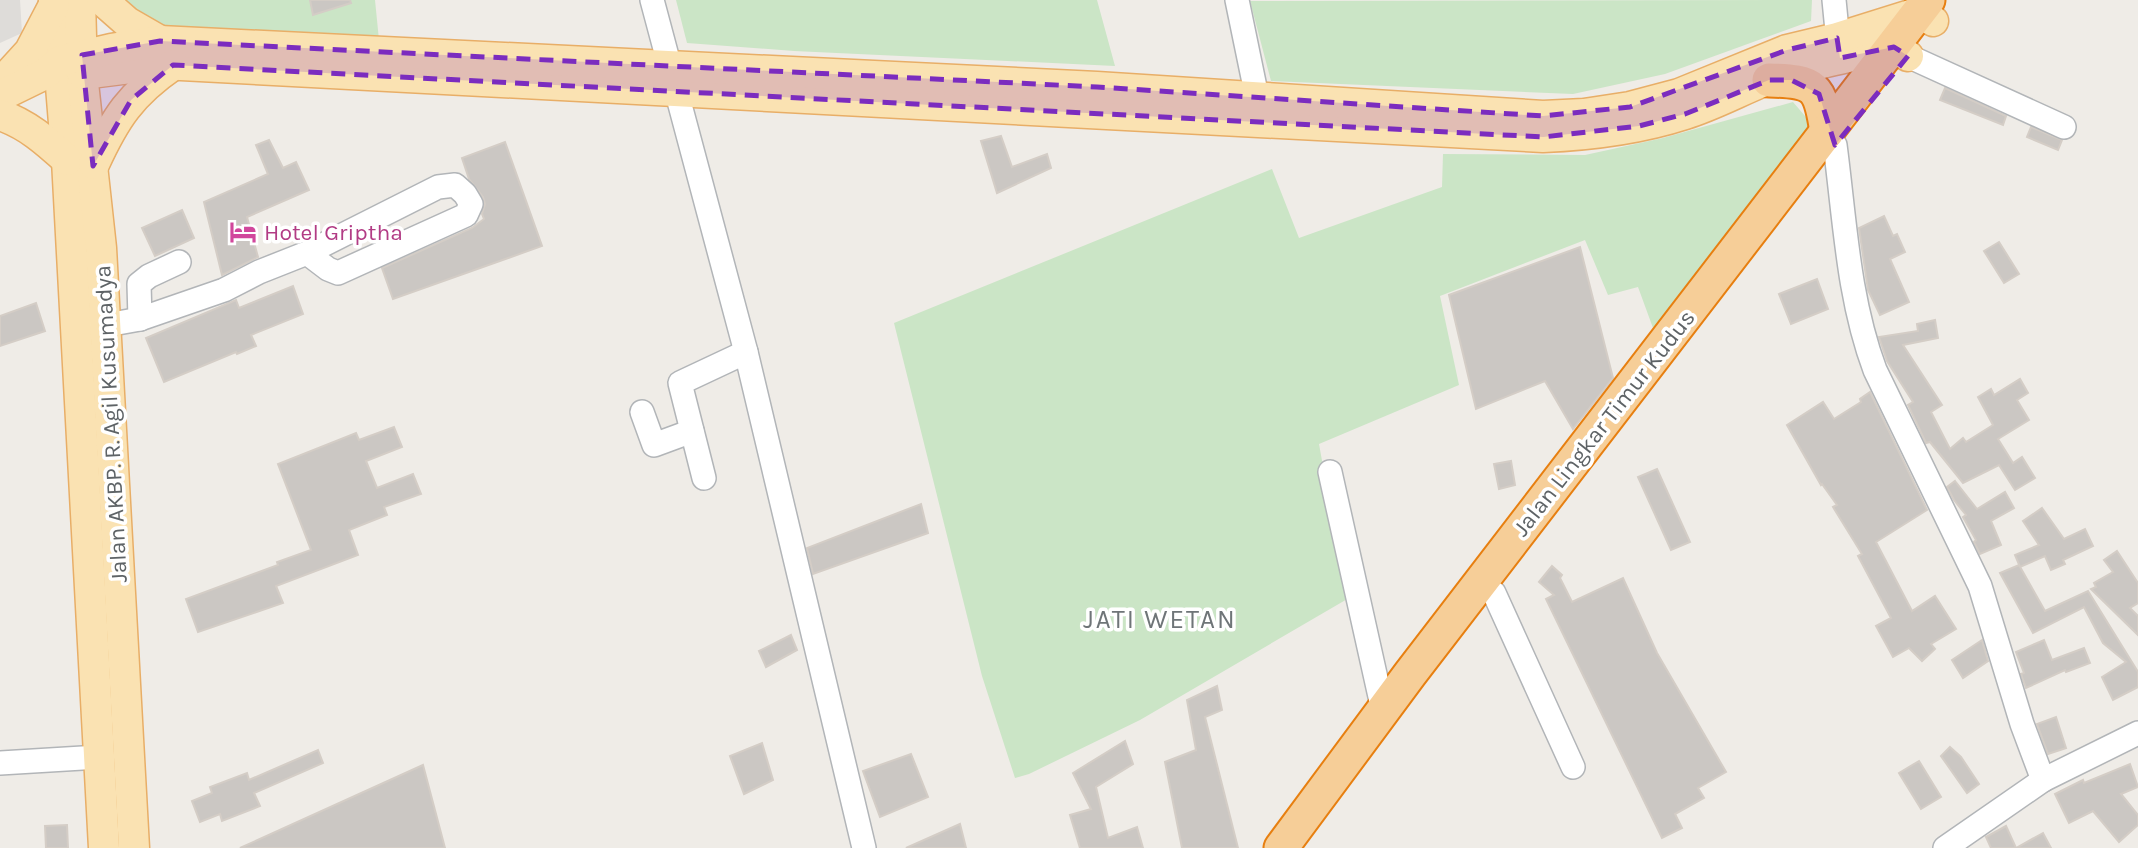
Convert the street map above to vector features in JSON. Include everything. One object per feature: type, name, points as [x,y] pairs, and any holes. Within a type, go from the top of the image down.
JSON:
[{"type":"highway","name":"Jalan Lingkar Timur Kudus","points":[[1281,848],[1383,710],[1933,8]]},
{"type":"highway","points":[[1769,79],[1807,84],[1819,94],[1831,139]]},
{"type":"highway","name":"Jalan Lingkar Timur Kudus","points":[[1307,848],[1831,139]]},
{"type":"main road","points":[[102,0],[166,53]]},
{"type":"main road","points":[[0,84],[30,51],[63,2]]},
{"type":"main road","name":"Jalan AKBP. R. Agil Kusumadya","points":[[63,2],[66,68],[80,163],[90,328],[134,848]]},
{"type":"main road","points":[[0,96],[66,68],[166,53],[672,78],[1543,137],[1587,135],[1685,114],[1736,95],[1933,8]]},
{"type":"main road","points":[[672,78],[1097,87],[1543,116],[1584,114],[1630,107],[1679,94],[1787,50],[1838,48],[1901,52]]},
{"type":"main road","points":[[0,115],[25,126],[80,163],[131,100],[155,77],[166,53]]},
{"type":"main road","name":"Jalan AKBP. R. Agil Kusumadya","points":[[90,328],[99,757],[104,848]]},
{"type":"street","points":[[652,0],[746,352],[864,848]]},
{"type":"street","points":[[1237,0],[1256,97]]},
{"type":"street","points":[[1834,0],[1838,48]]},
{"type":"street","points":[[1901,52],[2064,127]]},
{"type":"street","points":[[1831,139],[1853,294],[1865,345],[1980,586],[2022,724],[2043,780]]},
{"type":"street","points":[[90,328],[140,319],[224,290],[259,272],[307,253],[438,187],[455,185],[471,204],[466,215],[338,273],[307,253]]},
{"type":"street","points":[[140,319],[139,284],[149,276],[179,262]]},
{"type":"street","points":[[704,478],[680,383],[746,352]]},
{"type":"street","points":[[642,412],[654,445],[692,431]]},
{"type":"street","points":[[1331,471],[1383,710]]},
{"type":"street","points":[[1494,593],[1573,767]]},
{"type":"street","points":[[1945,848],[2043,780],[2138,733]]},
{"type":"street","points":[[0,763],[99,757]]},
{"type":"highlighted area","points":[[1837,38],[1840,58],[1894,47],[1908,56],[1835,145],[1819,94],[1791,80],[1769,80],[1685,114],[1639,126],[1543,137],[173,65],[131,100],[93,166],[82,55],[160,41],[1097,87],[1543,116],[1630,107],[1787,50]]},
{"type":"shaded area","points":[[0,0],[20,0],[22,33],[0,43]]},
{"type":"green space","points":[[126,0],[375,0],[379,40],[170,34],[119,3]]},
{"type":"green space","points":[[676,0],[1097,0],[1115,66],[794,51],[687,43]]},
{"type":"green space","points":[[1812,0],[1811,21],[1665,74],[1573,94],[1271,81],[1250,1]]},
{"type":"green space","points":[[1793,102],[1817,130],[1763,200],[1653,328],[1638,287],[1608,295],[1585,240],[1440,296],[1459,385],[1319,444],[1349,598],[1140,720],[1029,774],[1015,778],[982,676],[894,323],[1272,169],[1299,238],[1442,187],[1443,154],[1585,155],[1663,138]]},
{"type":"building","points":[[310,0],[350,0],[351,3],[313,15]]},
{"type":"building","points":[[1945,88],[2006,116],[2003,125],[1940,100]]},
{"type":"building","points":[[2031,127],[2062,140],[2058,150],[2027,137]]},
{"type":"building","points":[[1001,136],[1012,167],[1047,154],[1051,168],[997,193],[981,141]]},
{"type":"building","points":[[269,140],[283,168],[296,162],[309,190],[247,217],[258,257],[222,275],[204,202],[268,174],[256,145]]},
{"type":"building","points":[[505,142],[542,246],[393,299],[382,268],[472,228],[484,219],[483,197],[469,179],[462,158]]},
{"type":"building","points":[[182,210],[194,238],[155,256],[142,228]]},
{"type":"building","points":[[1884,216],[1893,236],[1897,234],[1905,252],[1890,259],[1909,302],[1880,315],[1868,290],[1859,228]]},
{"type":"building","points":[[1999,242],[2019,274],[2004,283],[1984,251]]},
{"type":"building","points":[[1580,247],[1613,378],[1573,429],[1545,381],[1476,409],[1449,295]]},
{"type":"building","points":[[1817,279],[1828,309],[1791,324],[1779,294]]},
{"type":"building","points":[[293,286],[303,314],[251,335],[256,346],[164,382],[146,338],[236,300],[239,308]]},
{"type":"building","points":[[36,303],[45,331],[0,346],[0,316]]},
{"type":"building","points":[[1935,320],[1938,338],[1903,345],[1942,405],[1931,412],[1950,449],[1963,438],[1966,442],[1993,425],[1978,397],[1991,389],[1994,395],[2020,379],[2028,393],[2017,400],[2029,420],[1998,439],[2013,463],[2022,457],[2035,478],[2015,490],[1999,465],[1963,483],[1930,442],[1926,443],[1908,405],[1913,402],[1887,361],[1879,337],[1918,331],[1917,324]]},
{"type":"building","points":[[1870,392],[1927,510],[1876,542],[1912,611],[1935,596],[1956,629],[1931,644],[1935,649],[1922,661],[1909,648],[1893,657],[1876,626],[1891,618],[1858,556],[1862,554],[1833,507],[1837,505],[1821,485],[1787,425],[1823,402],[1834,419],[1861,402],[1860,399]]},
{"type":"building","points":[[394,427],[402,447],[366,461],[377,488],[413,474],[421,494],[384,507],[387,515],[349,530],[358,555],[276,586],[283,603],[198,632],[186,599],[311,550],[278,464],[356,433],[359,440]]},
{"type":"building","points":[[1511,461],[1515,485],[1499,489],[1494,464]]},
{"type":"building","points":[[1657,469],[1690,542],[1671,550],[1638,477]]},
{"type":"building","points":[[1955,481],[1977,509],[2005,492],[2014,508],[1991,521],[2001,545],[1980,554],[1974,542],[1976,540],[1963,517],[1966,515],[1947,487]]},
{"type":"building","points":[[921,504],[928,533],[813,574],[807,548]]},
{"type":"building","points":[[2042,508],[2064,539],[2085,529],[2093,546],[2063,560],[2065,564],[2051,570],[2045,556],[2020,567],[2015,555],[2039,545],[2023,521]]},
{"type":"building","points":[[2117,551],[2138,583],[2138,603],[2130,608],[2138,616],[2138,635],[2091,589],[2096,587],[2094,583],[2113,572],[2104,560]]},
{"type":"building","points":[[2019,565],[2045,611],[2088,591],[2138,672],[2138,687],[2113,700],[2102,677],[2126,662],[2103,643],[2084,607],[2033,633],[2000,573]]},
{"type":"building","points":[[1552,566],[1562,575],[1560,578],[1572,602],[1623,578],[1657,653],[1726,772],[1698,788],[1704,798],[1675,814],[1682,828],[1662,838],[1546,599],[1554,595],[1539,582]]},
{"type":"building","points":[[791,635],[797,650],[766,667],[759,651]]},
{"type":"building","points":[[1982,640],[1988,661],[1963,678],[1952,660]]},
{"type":"building","points":[[2044,640],[2052,660],[2084,648],[2090,663],[2066,672],[2065,670],[2026,688],[2016,652]]},
{"type":"building","points":[[1217,686],[1222,710],[1205,717],[1238,848],[1182,848],[1165,762],[1196,750],[1187,700]]},
{"type":"building","points":[[2056,717],[2066,748],[2048,754],[2037,724]]},
{"type":"building","points":[[1125,741],[1133,764],[1096,787],[1108,838],[1137,827],[1143,848],[1080,848],[1070,815],[1091,809],[1073,773]]},
{"type":"building","points":[[762,743],[773,780],[744,794],[730,756]]},
{"type":"building","points":[[1950,747],[1961,757],[1979,784],[1967,793],[1941,756]]},
{"type":"building","points":[[318,750],[323,763],[254,793],[260,806],[222,821],[220,814],[200,822],[192,801],[212,793],[210,787],[247,773],[249,780]]},
{"type":"building","points":[[911,754],[928,797],[880,817],[863,771]]},
{"type":"building","points":[[1919,761],[1941,797],[1921,809],[1899,773]]},
{"type":"building","points":[[2130,764],[2138,787],[2121,794],[2138,815],[2138,825],[2119,842],[2093,811],[2069,823],[2055,794],[2083,780],[2084,783]]},
{"type":"building","points":[[423,765],[445,848],[240,848]]},
{"type":"building","points":[[960,824],[966,848],[906,848]]},
{"type":"building","points":[[67,825],[68,848],[46,848],[45,826]]},
{"type":"building","points":[[2006,826],[2016,848],[1991,848],[1986,837]]},
{"type":"building","points":[[2043,833],[2051,848],[2016,848]]},
{"type":"place","name":"Hotel Griptha","points":[[243,232]]},
{"type":"district","name":"JATI WETAN","points":[[1160,619]]}]
